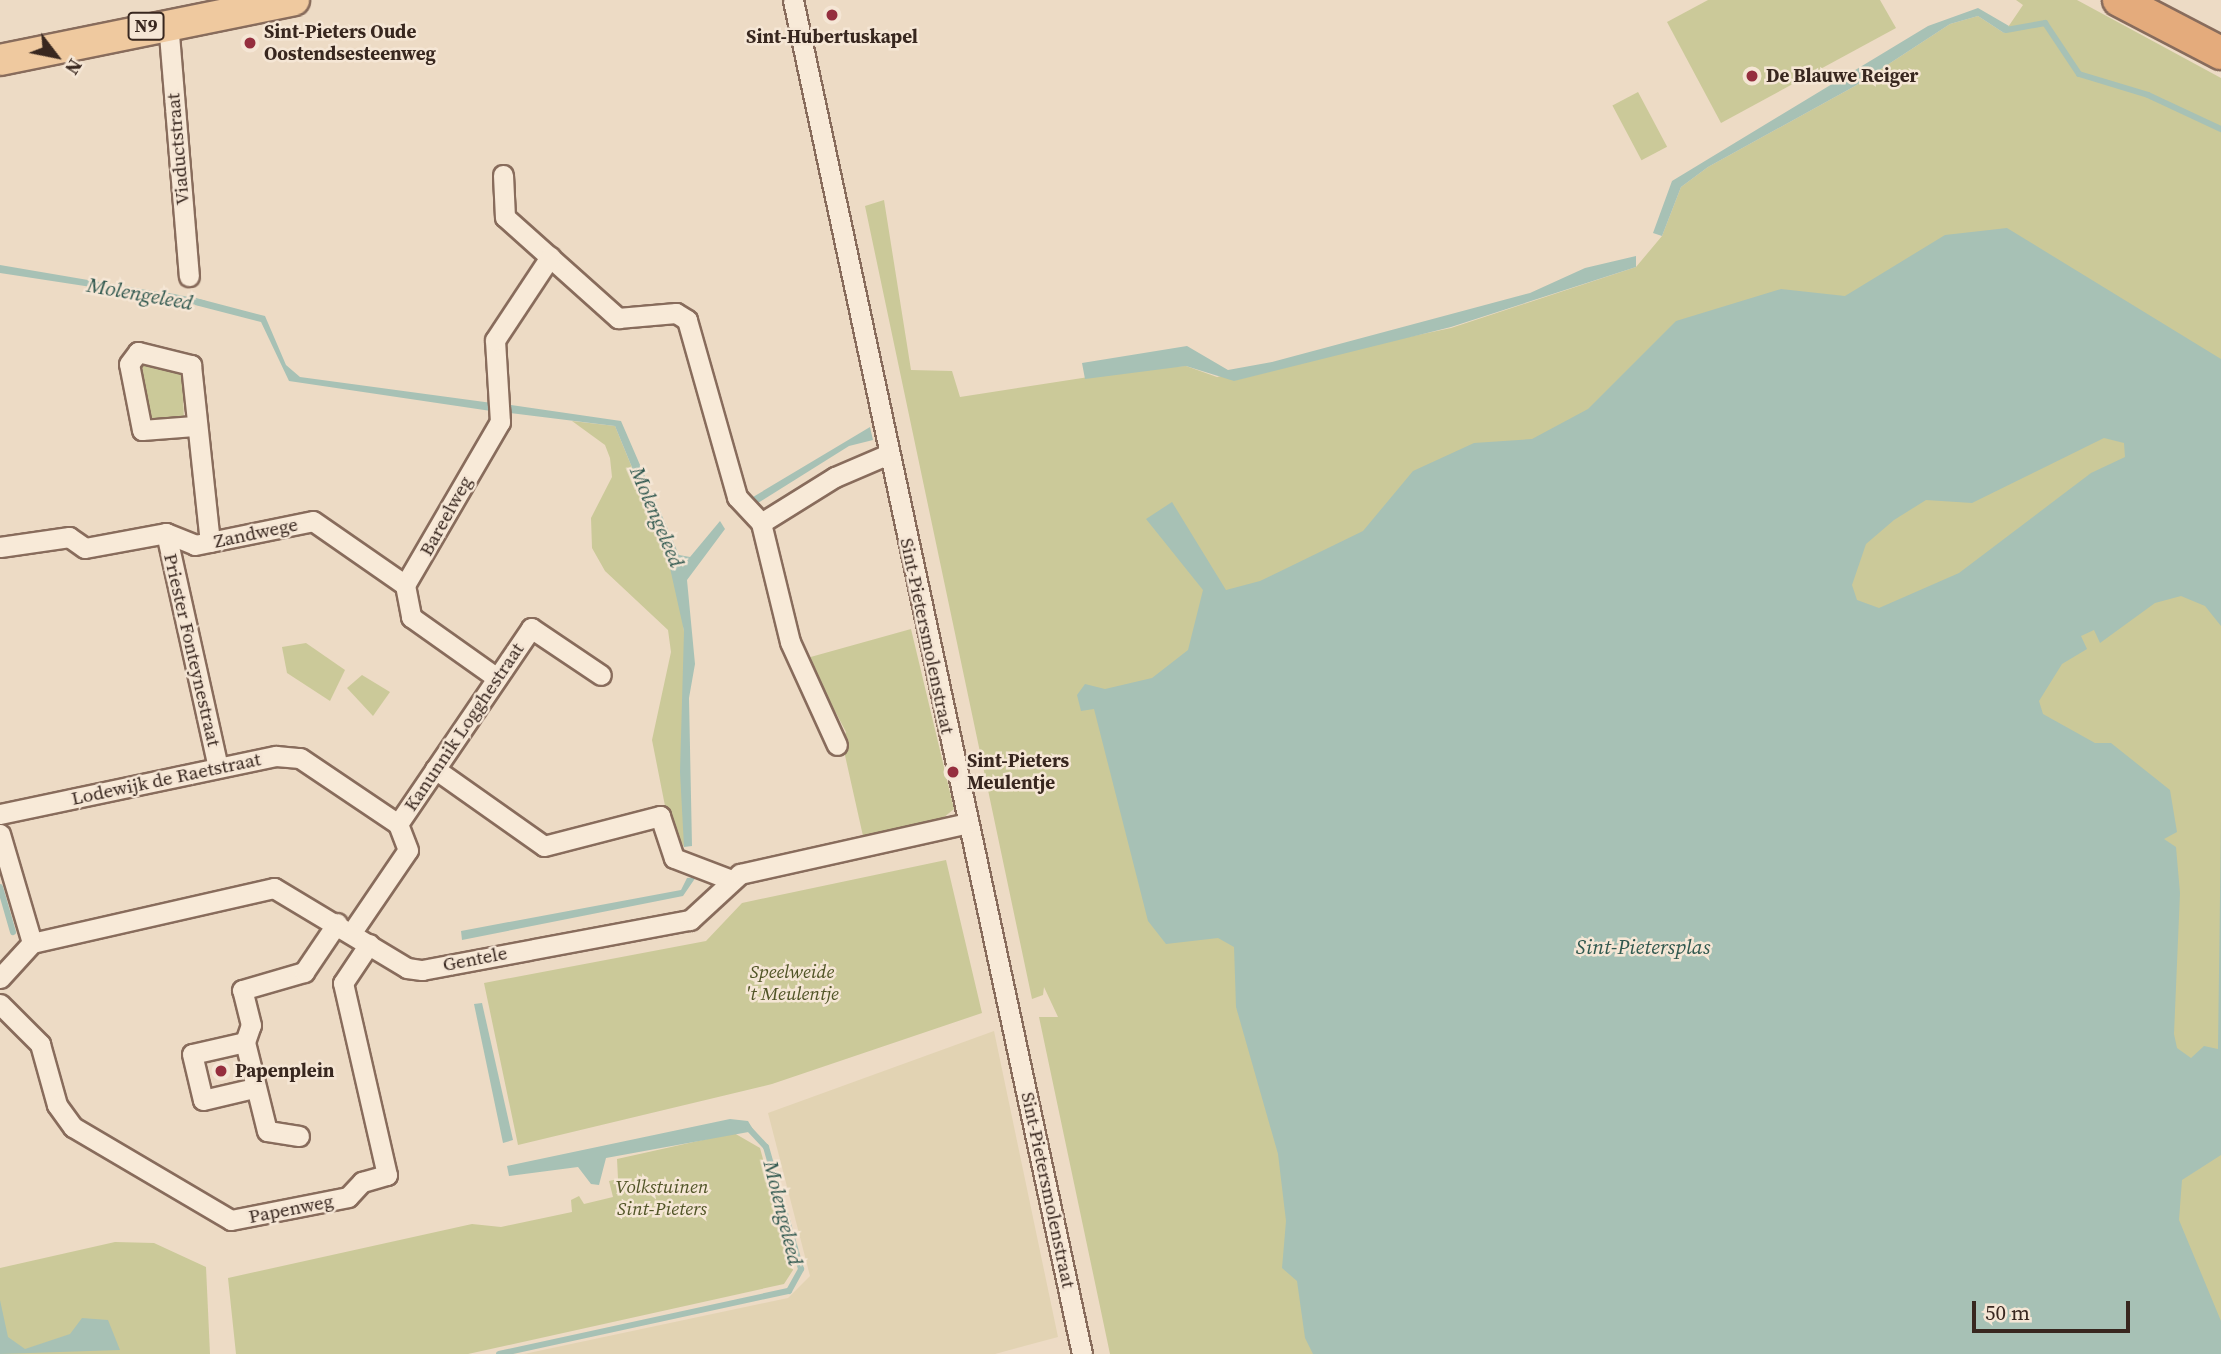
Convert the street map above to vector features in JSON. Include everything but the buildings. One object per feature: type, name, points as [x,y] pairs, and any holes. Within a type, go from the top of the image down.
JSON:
[{"type":"highway","points":[[2119,0],[2221,53]]},
{"type":"main road","name":"N9","points":[[0,60],[168,22],[219,6],[294,0]]},
{"type":"street","name":"Sint-Pietersmolenstraat","points":[[793,0],[1082,1354]]},
{"type":"street","name":"Viaductstraat","points":[[168,22],[189,276]]},
{"type":"street","points":[[503,175],[505,217],[618,318],[676,313],[687,320],[737,497],[761,523],[790,642],[837,745]]},
{"type":"street","name":"Bareelweg","points":[[405,585],[497,429],[503,402],[495,340],[550,257]]},
{"type":"street","points":[[194,426],[142,430],[129,364],[138,352],[188,360],[198,416],[194,426],[209,542]]},
{"type":"street","points":[[761,523],[835,477],[889,454]]},
{"type":"street","name":"Zandwege","points":[[0,547],[69,537],[85,548],[166,533],[195,545],[313,521],[405,585]]},
{"type":"street","name":"Priester Fonteynestraat","points":[[166,533],[218,767]]},
{"type":"street","points":[[405,585],[411,617],[497,678]]},
{"type":"street","name":"Kanunnik Logghestraat","points":[[344,928],[408,850],[398,824],[531,628],[601,675]]},
{"type":"street","name":"Lodewijk de Raetstraat","points":[[0,814],[276,756],[300,758],[398,824]]},
{"type":"street","points":[[435,769],[544,846],[660,816],[674,858],[729,879],[968,823]]},
{"type":"street","points":[[0,834],[32,943],[0,978]]},
{"type":"street","name":"Gentele","points":[[32,943],[274,888],[407,968],[422,970],[691,920],[729,879]]},
{"type":"street","points":[[299,1136],[267,1131],[244,1042],[251,1025],[242,990],[304,972],[344,928]]},
{"type":"street","name":"Papenweg","points":[[0,1004],[40,1044],[57,1105],[73,1127],[231,1220],[348,1197],[362,1182],[387,1175],[343,983],[369,944]]},
{"type":"street","points":[[244,1042],[192,1054],[203,1100],[254,1088]]},
{"type":"shaded area","points":[[994,1031],[1058,1337],[995,1354],[524,1354],[788,1298],[810,1276],[768,1113]]},
{"type":"green space","name":"De Blauwe Reiger","points":[[1708,0],[1880,0],[1896,28],[1721,123],[1667,22]]},
{"type":"green space","name":"Sint-Pietersplas","points":[[2016,0],[2077,0],[2221,78],[2221,1354],[1110,1354],[1039,1017],[1058,1017],[1044,987],[1043,995],[1032,999],[865,206],[884,200],[911,370],[952,371],[960,397],[1147,368],[1186,366],[1217,377],[1451,328],[1636,267],[1662,236],[1681,187],[1708,167],[1855,86],[1950,24],[1978,16],[2004,33],[2023,5]]},
{"type":"green space","points":[[1638,92],[1667,147],[1642,160],[1612,106]]},
{"type":"green space","points":[[141,362],[182,372],[184,420],[151,424]]},
{"type":"green space","points":[[572,421],[615,426],[676,575],[684,631],[684,847],[667,816],[652,740],[671,652],[668,630],[605,571],[592,548],[591,518],[612,477],[610,458],[605,445]]},
{"type":"green space","points":[[911,629],[954,809],[943,818],[863,836],[842,742],[846,732],[807,658]]},
{"type":"green space","points":[[306,643],[345,670],[330,701],[287,673],[282,647]]},
{"type":"green space","points":[[362,675],[390,692],[373,716],[347,688]]},
{"type":"green space","name":"Speelweide 't Meulentje","points":[[946,860],[982,1013],[772,1084],[518,1145],[484,983],[706,941],[742,903]]},
{"type":"green space","name":"Volkstuinen Sint-Pieters","points":[[734,1133],[760,1148],[793,1270],[784,1284],[468,1354],[236,1354],[228,1278],[472,1224],[501,1227],[572,1212],[571,1200],[579,1196],[584,1204],[613,1197],[609,1181],[618,1179],[617,1159]]},
{"type":"green space","points":[[115,1242],[154,1243],[206,1267],[210,1354],[0,1354],[0,1268]]},
{"type":"water","points":[[1978,8],[2009,26],[2004,33],[1978,16],[1950,24],[1855,86],[1708,167],[1681,187],[1662,236],[1653,233],[1672,181],[1928,26]]},
{"type":"water","name":"Sint-Pietersplas","points":[[2007,228],[2221,359],[2221,626],[2205,606],[2181,596],[2155,603],[2100,643],[2094,630],[2081,636],[2087,649],[2062,664],[2039,701],[2043,714],[2095,743],[2111,743],[2170,790],[2177,832],[2164,839],[2176,847],[2180,893],[2174,1034],[2177,1048],[2191,1058],[2204,1046],[2218,1049],[2221,818],[2221,1155],[2182,1180],[2179,1220],[2221,1321],[2221,1354],[1313,1354],[1305,1338],[1297,1281],[1282,1268],[1286,1221],[1278,1154],[1236,1007],[1234,947],[1218,938],[1166,944],[1148,921],[1094,709],[1081,711],[1077,695],[1085,684],[1105,689],[1152,678],[1188,650],[1203,590],[1146,519],[1172,502],[1226,590],[1260,581],[1363,531],[1413,471],[1474,443],[1532,439],[1588,409],[1676,321],[1781,289],[1845,296],[1945,235]],"holes":[[[2104,438],[2124,443],[2125,457],[2091,473],[1959,573],[1879,608],[1857,600],[1852,585],[1866,544],[1894,520],[1926,500],[1972,503]]]},
{"type":"water","points":[[1636,256],[1636,267],[1451,327],[1234,381],[1186,366],[1085,379],[1082,363],[1187,346],[1228,370],[1272,362],[1530,293],[1585,268]]},
{"type":"water","points":[[0,265],[176,295],[176,300],[0,273]]},
{"type":"water","points":[[196,298],[265,316],[286,365],[300,377],[492,403],[491,411],[289,381],[261,322],[195,305]]},
{"type":"water","points":[[511,405],[621,421],[679,555],[690,557],[720,521],[725,529],[687,580],[695,664],[689,698],[692,846],[684,847],[680,772],[684,631],[666,550],[615,426],[510,413]]},
{"type":"water","points":[[870,427],[873,440],[849,446],[753,506],[748,500]]},
{"type":"water","points":[[696,877],[683,896],[462,940],[461,931],[681,890],[687,878]]},
{"type":"water","points":[[482,1003],[513,1140],[503,1143],[474,1004]]},
{"type":"water","points":[[730,1119],[748,1121],[754,1131],[606,1158],[599,1185],[591,1184],[578,1167],[509,1176],[507,1166]]},
{"type":"water","points":[[0,1300],[8,1337],[25,1349],[70,1334],[82,1318],[108,1320],[120,1350],[0,1354]]},
{"type":"waterway","points":[[2006,30],[2045,23],[2079,74],[2148,95],[2221,129]]},
{"type":"waterway","name":"Molengeleed","points":[[169,296],[203,303]]},
{"type":"waterway","points":[[0,887],[13,932]]},
{"type":"waterway","name":"Molengeleed","points":[[499,1354],[789,1291],[801,1269],[766,1147],[748,1128]]},
{"type":"place","name":"Sint-Hubertuskapel","points":[[832,15]]},
{"type":"place","name":"Sint-Pieters Oude Oostendsesteenweg","points":[[250,43]]},
{"type":"place","name":"De Blauwe Reiger","points":[[1752,76]]},
{"type":"place","name":"Sint-Pieters Meulentje","points":[[953,772]]},
{"type":"place","name":"Papenplein","points":[[221,1071]]}]
